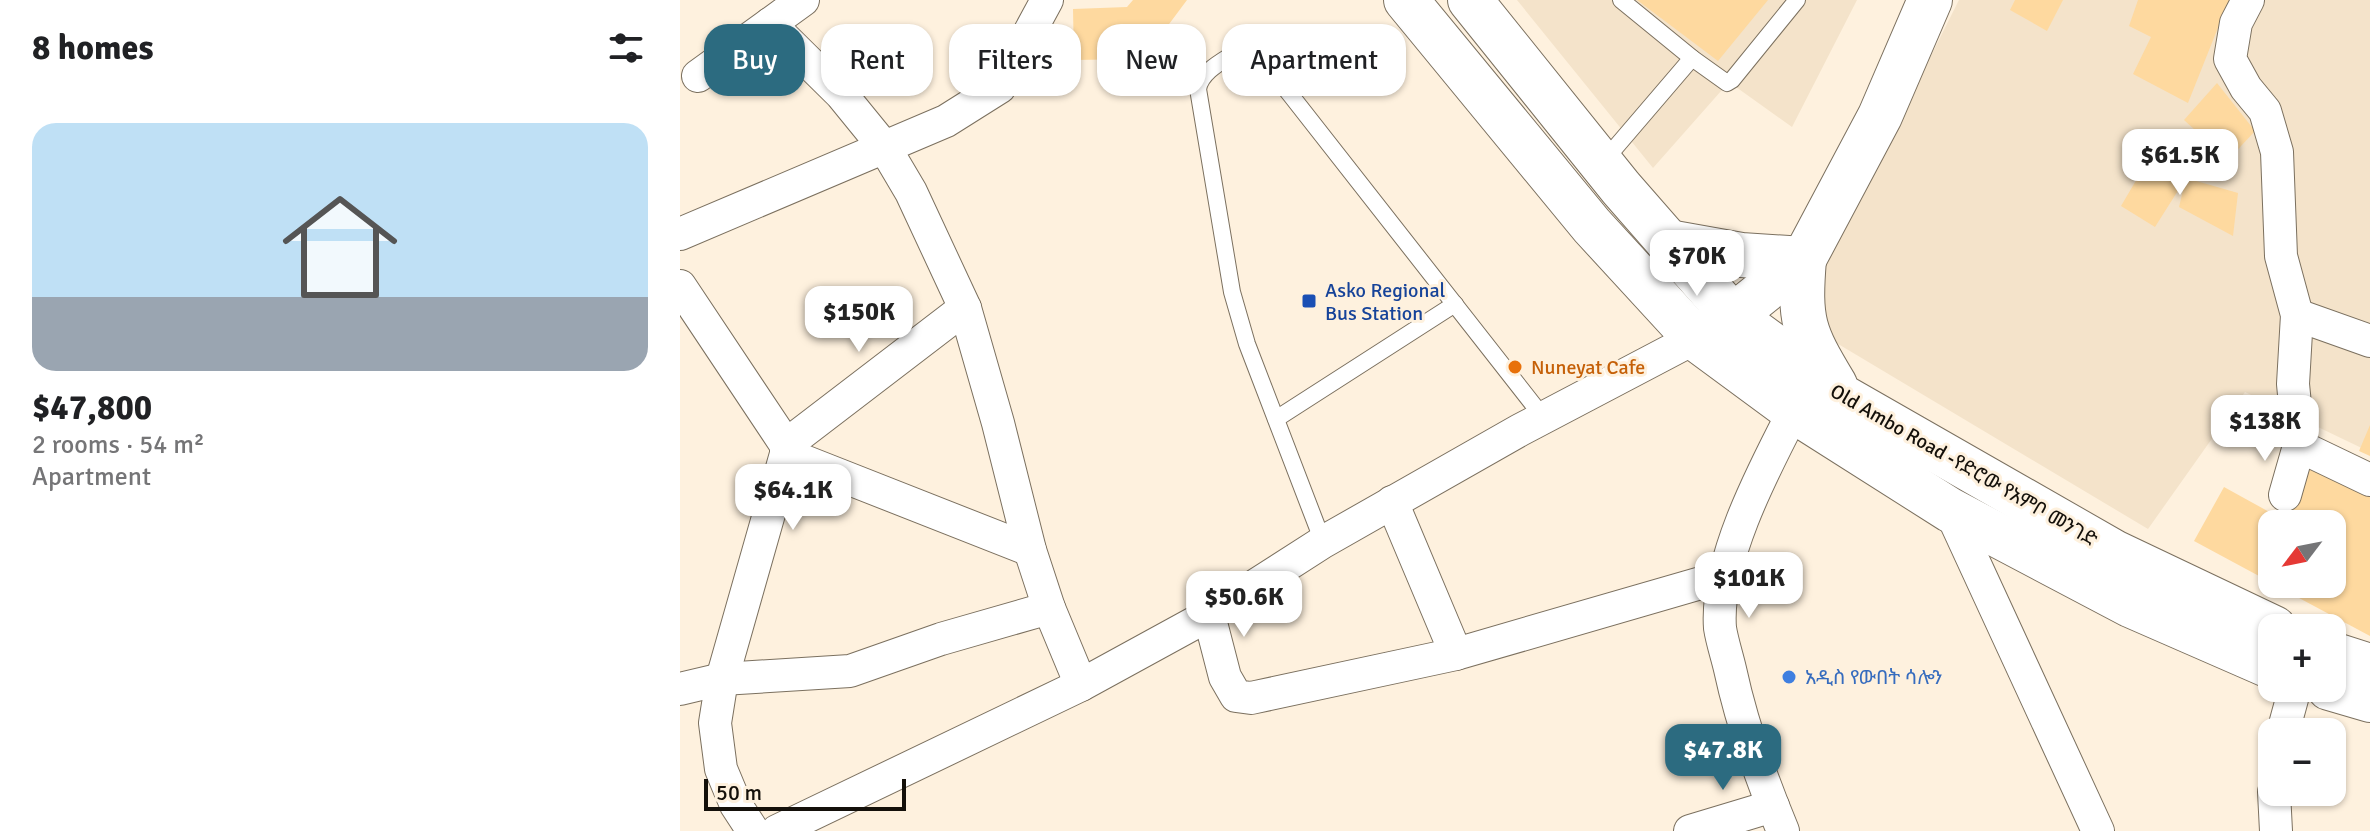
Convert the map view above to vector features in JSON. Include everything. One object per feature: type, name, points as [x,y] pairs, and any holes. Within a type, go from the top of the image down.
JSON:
[{"type":"main road","name":"Old Ambo Road -የድሮው የአምቦ መንገድ","points":[[1406,0],[1592,226],[1695,338],[1794,411],[1950,510],[2130,605],[2258,661]]},
{"type":"main road","name":"Old Ambo Road -የድሮው የአምቦ መንገድ","points":[[1470,0],[1602,164],[1733,316],[1843,397],[2114,552],[2258,620]]},
{"type":"main road","points":[[1843,397],[1806,331],[1800,302],[1804,259],[1880,116],[1930,0]]},
{"type":"main road","points":[[1668,242],[1741,255],[1804,259]]},
{"type":"main road","points":[[1695,338],[1733,316],[1804,259]]},
{"type":"main road","points":[[2346,658],[2370,666]]},
{"type":"main road","points":[[2346,693],[2370,700]]},
{"type":"street","points":[[770,24],[803,0]]},
{"type":"street","points":[[680,234],[946,121],[1000,87],[1047,0]]},
{"type":"street","points":[[2248,0],[2236,23],[2230,59],[2246,88],[2265,111],[2277,152],[2281,256],[2297,315],[2293,384],[2299,446],[2285,495]]},
{"type":"street","points":[[805,59],[841,94],[885,148],[911,192],[965,308],[1030,550],[1049,608],[1081,685]]},
{"type":"street","points":[[698,76],[704,72]]},
{"type":"street","points":[[680,286],[786,449],[1030,550]]},
{"type":"street","points":[[753,831],[736,805],[721,769],[715,723],[722,679],[786,449],[965,308]]},
{"type":"street","points":[[2297,315],[2370,341]]},
{"type":"street","points":[[777,831],[1081,685],[1209,615],[1392,502],[1543,417],[1695,338]]},
{"type":"street","points":[[1690,831],[1778,819],[1740,716],[1720,627],[1725,576],[1764,471],[1794,411]]},
{"type":"street","points":[[2299,446],[2370,480]]},
{"type":"street","points":[[1392,502],[1456,654]]},
{"type":"street","points":[[1950,510],[2098,831]]},
{"type":"street","points":[[1209,615],[1225,677],[1236,696],[1251,698],[1456,654],[1725,576]]},
{"type":"street","points":[[680,689],[722,679],[850,671],[941,639],[1049,608]]},
{"type":"street","points":[[2275,806],[2276,831]]},
{"type":"lane","points":[[1621,0],[1727,83],[1797,0]]},
{"type":"lane","points":[[1323,542],[1247,344],[1232,292],[1198,89],[1199,82],[1207,73],[1235,53],[1264,61],[1543,417]]},
{"type":"lane","points":[[1602,164],[1692,58]]},
{"type":"lane","points":[[1276,419],[1455,304]]},
{"type":"shaded area","points":[[1517,0],[1857,0],[1792,127],[1729,82],[1653,168]]},
{"type":"shaded area","points":[[1959,0],[2370,0],[2370,452],[2245,392],[2148,529],[1798,320]]},
{"type":"building","points":[[1133,0],[1187,0],[1169,24],[1097,24],[1097,60],[1081,60],[1081,24],[1073,24],[1073,9],[1127,7]]},
{"type":"building","points":[[1637,0],[1768,0],[1718,61]]},
{"type":"building","points":[[2015,0],[2063,0],[2047,31],[2010,10]]},
{"type":"building","points":[[2138,0],[2229,0],[2188,103],[2133,74],[2151,37],[2129,26]]},
{"type":"building","points":[[2217,83],[2255,131],[2228,160],[2184,120]]},
{"type":"building","points":[[2151,155],[2186,178],[2155,227],[2121,206]]},
{"type":"building","points":[[2186,178],[2238,193],[2233,236],[2179,207]]},
{"type":"building","points":[[2370,425],[2370,456],[2359,451]]},
{"type":"building","points":[[2313,463],[2370,494],[2370,636],[2346,623],[2346,614],[2329,614],[2299,598],[2346,598],[2346,510],[2287,510]]},
{"type":"building","points":[[2224,487],[2266,510],[2258,510],[2258,575],[2194,541]]},
{"type":"place","name":"Asko Regional Bus Station","points":[[1309,301]]},
{"type":"place","name":"Nuneyat Cafe","points":[[1515,367]]},
{"type":"place","name":"አዲስ የውበት ሳሎን","points":[[1789,677]]}]
